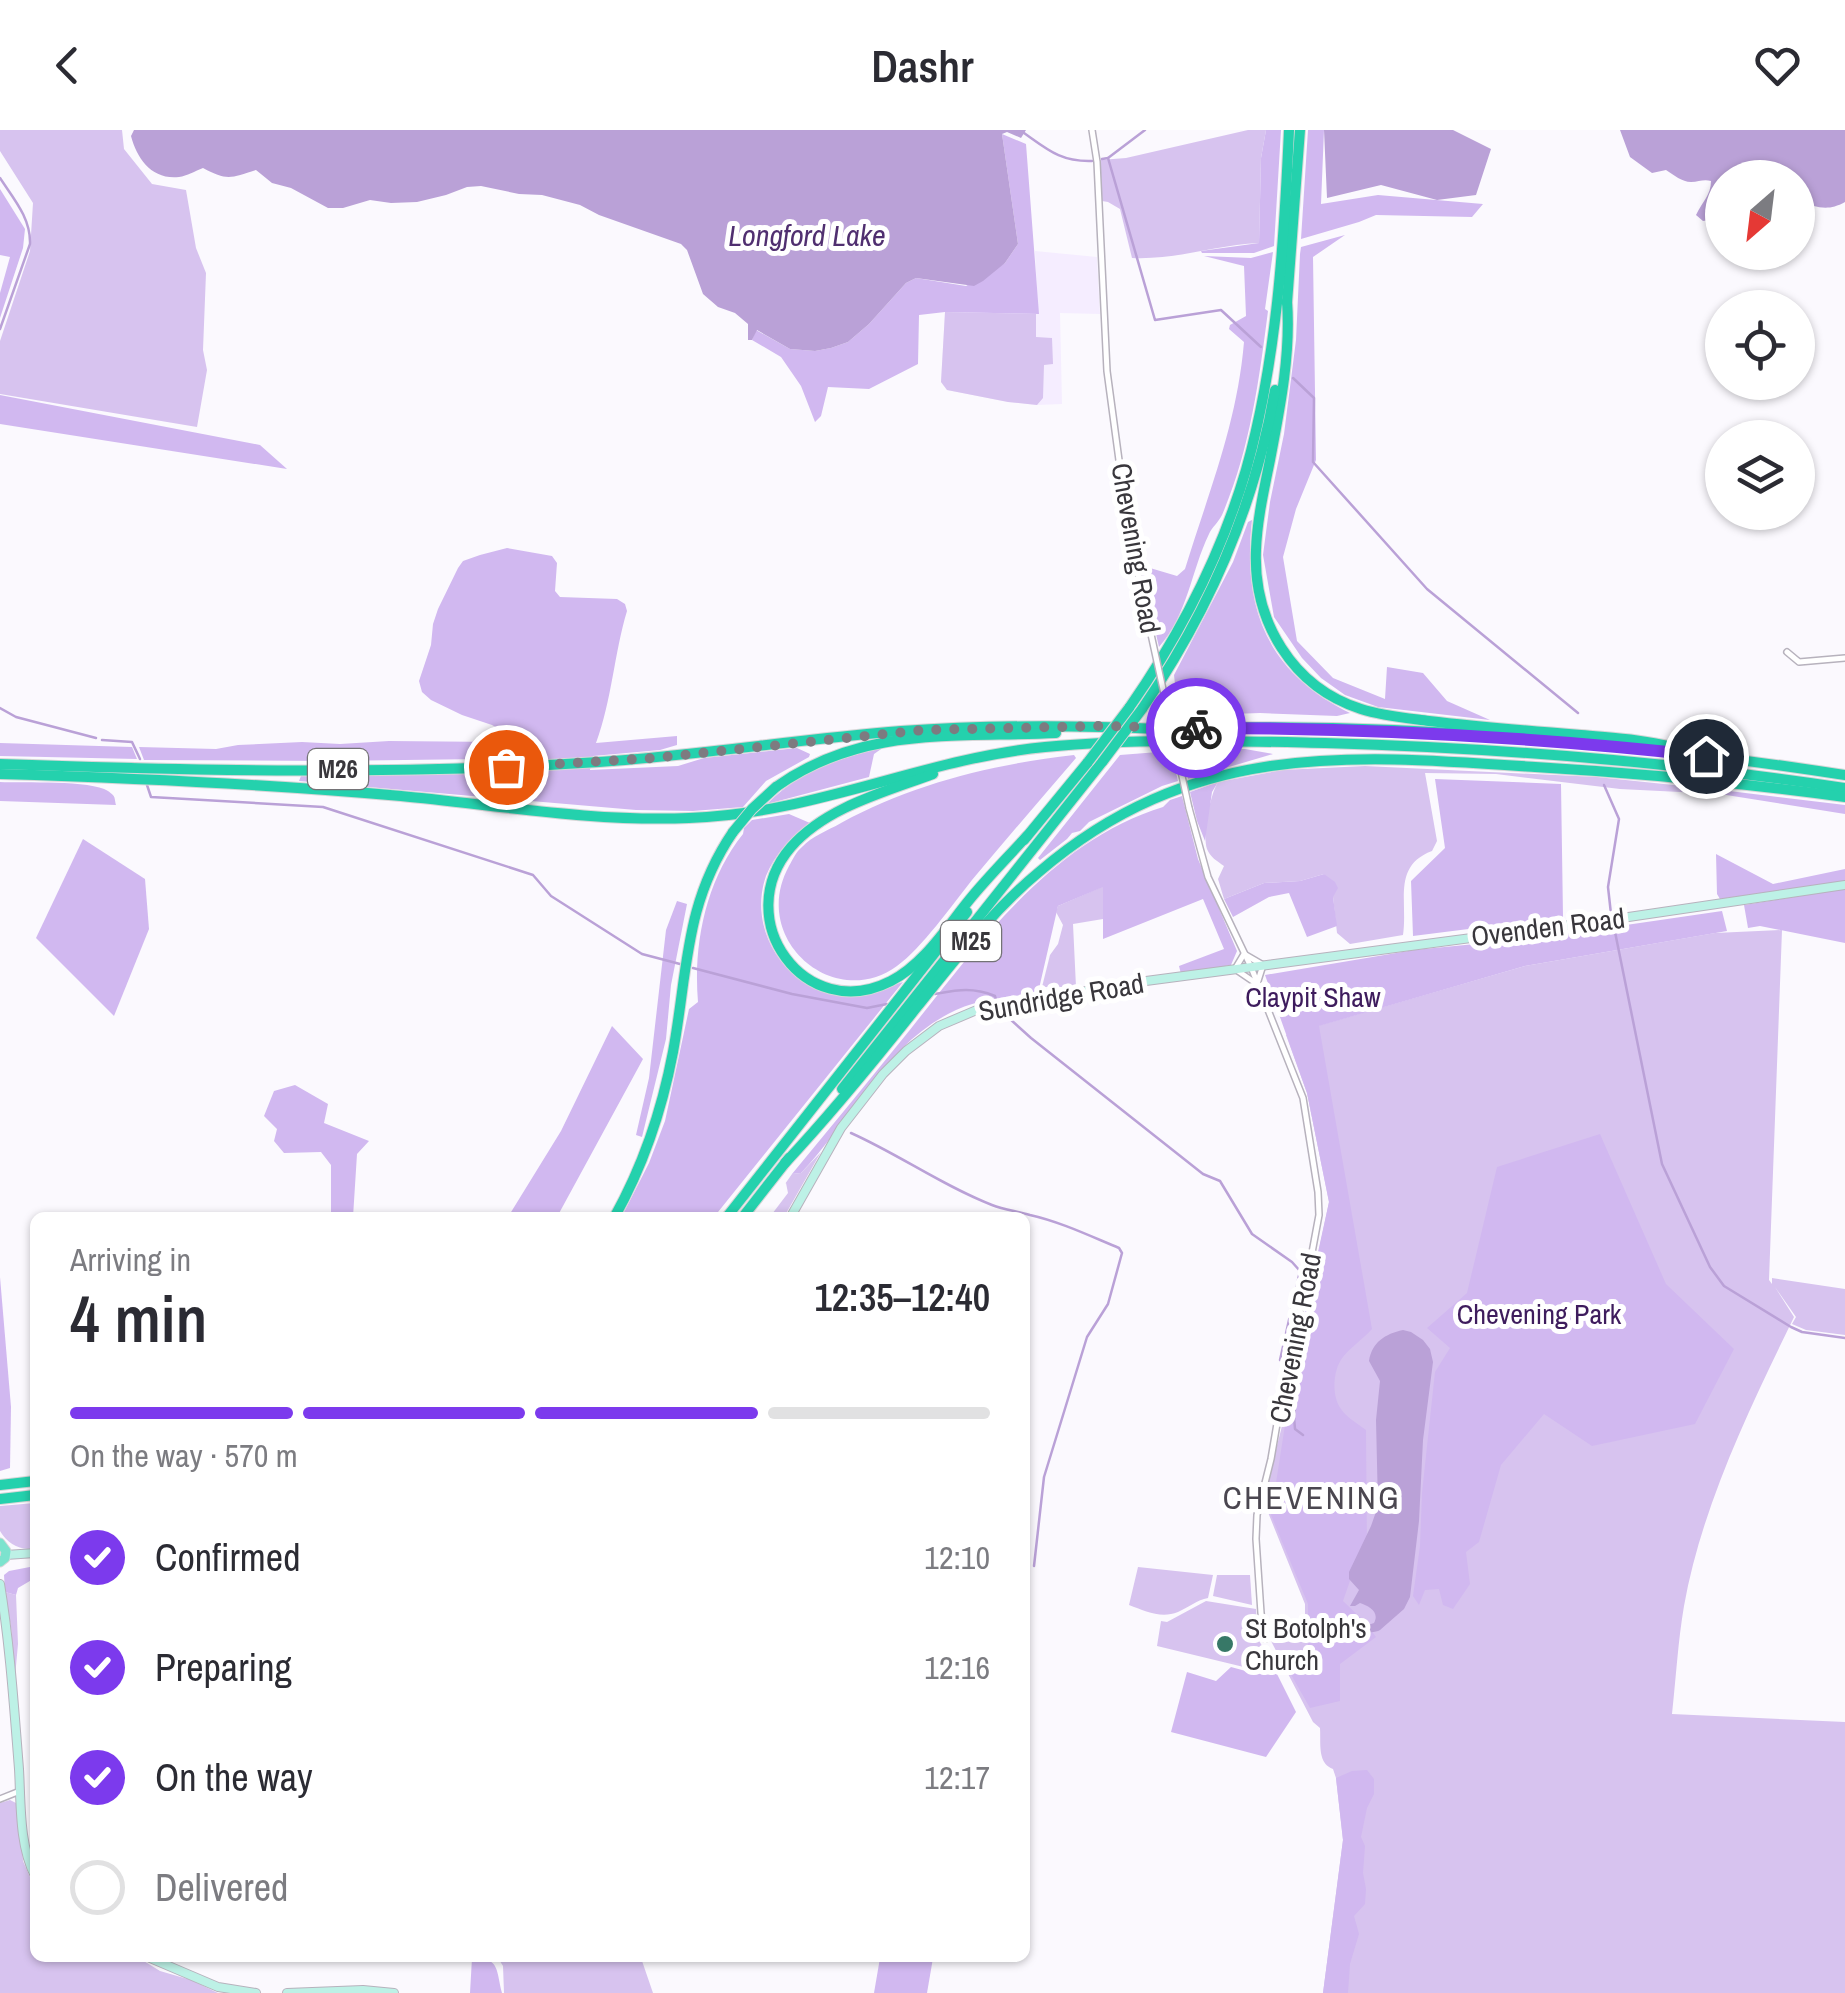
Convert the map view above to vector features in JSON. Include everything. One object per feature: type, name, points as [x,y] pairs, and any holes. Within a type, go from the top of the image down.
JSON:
[{"type":"highway","name":"M25","points":[[747,1212],[1103,761],[1200,589],[1246,469],[1263,396],[1274,323],[1289,130]]},
{"type":"highway","name":"M25","points":[[731,1212],[1027,836],[1177,656],[1200,614],[1243,514],[1270,420],[1287,301],[1300,130]]},
{"type":"highway","name":"M25","points":[[1287,301],[1287,350],[1259,517],[1256,564],[1266,620],[1294,665],[1323,691],[1372,712],[1448,724],[1638,740],[1706,756]]},
{"type":"highway","name":"M26","points":[[0,764],[476,768],[654,758],[924,730],[1086,726],[1159,729]]},
{"type":"highway","name":"M25","points":[[617,1212],[643,1157],[663,1096],[696,908],[714,862],[752,809],[776,788],[824,759],[854,748],[915,738],[1159,729],[1329,730],[1588,744],[1845,775]]},
{"type":"highway","name":"M25","points":[[1027,836],[921,957],[889,982],[858,991],[826,987],[797,971],[781,953],[769,922],[769,890],[782,860],[799,839],[853,806],[980,757],[1048,747],[1122,743],[1376,744],[1585,757],[1845,788]]},
{"type":"highway","name":"M26","points":[[0,774],[304,788],[574,814],[669,819],[773,810],[980,757]]},
{"type":"highway","name":"M25","points":[[785,1163],[824,1122],[977,933],[1027,882],[1104,824],[1188,785],[1267,765],[1362,758],[1632,774],[1845,796]]},
{"type":"highway","points":[[0,1486],[30,1481]]},
{"type":"highway","points":[[0,1499],[30,1496]]},
{"type":"main road","name":"Ovenden Road","points":[[1251,967],[1845,885]]},
{"type":"main road","name":"Sundridge Road","points":[[793,1212],[842,1128],[888,1068],[918,1040],[953,1018],[997,1004],[1251,967]]},
{"type":"main road","points":[[0,1543],[5,1548],[3,1558],[30,1554]]},
{"type":"main road","points":[[0,1584],[30,1862]]},
{"type":"main road","points":[[159,1962],[218,1987],[256,1993]]},
{"type":"main road","points":[[287,1993],[394,1993]]},
{"type":"street","name":"Chevening Road","points":[[1092,130],[1107,371],[1128,526],[1147,616],[1208,877],[1251,967],[1303,1098],[1313,1153],[1319,1215],[1257,1515],[1260,1613],[1265,1640]]},
{"type":"street","points":[[1787,652],[1799,662],[1845,658]]},
{"type":"street","points":[[1244,954],[1263,965],[1257,984],[1235,969],[1244,954]]},
{"type":"street","points":[[0,1799],[20,1791]]},
{"type":"shaded area","points":[[1035,251],[1097,257],[1100,314],[1060,313],[1062,404],[1008,402],[947,390],[941,382],[945,312],[1038,314]]},
{"type":"green space","points":[[0,130],[122,130],[124,149],[152,184],[186,190],[196,248],[206,273],[203,350],[207,370],[197,427],[0,394],[0,341],[30,251],[33,203],[0,151]]},
{"type":"green space","points":[[1248,130],[1266,130],[1261,158],[1259,243],[1132,258],[1120,209],[1102,201],[1100,160],[1126,158]]},
{"type":"green space","points":[[1266,130],[1281,130],[1274,246],[1254,253],[1202,253],[1259,243],[1261,158]]},
{"type":"green space","points":[[1308,130],[1324,130],[1321,204],[1378,195],[1483,204],[1472,217],[1376,215],[1301,239]]},
{"type":"green space","points":[[1002,134],[1026,144],[1039,314],[919,315],[918,364],[869,389],[828,387],[821,416],[815,422],[801,386],[781,357],[752,340],[756,330],[790,349],[831,348],[848,342],[906,283],[916,278],[966,286],[1005,263],[1018,244]]},
{"type":"green space","points":[[0,189],[25,229],[23,248],[0,318],[0,293],[10,257],[0,255]]},
{"type":"green space","points":[[1345,235],[1313,257],[1316,460],[1296,509],[1283,557],[1297,641],[1333,678],[1385,699],[1387,667],[1423,673],[1447,701],[1490,720],[1378,707],[1345,695],[1302,658],[1274,617],[1263,555],[1296,340],[1301,247]]},
{"type":"green space","points":[[1273,252],[1261,363],[1240,466],[1222,515],[1203,548],[1177,621],[1159,647],[1140,565],[1177,576],[1185,569],[1229,429],[1244,342],[1229,329],[1246,316],[1244,266],[1204,256],[1251,258]]},
{"type":"green space","points":[[945,312],[1036,314],[1036,337],[1052,338],[1053,364],[1044,365],[1043,398],[1037,405],[947,390],[941,382]]},
{"type":"green space","points":[[0,395],[260,445],[287,469],[0,424]]},
{"type":"green space","points":[[1252,520],[1252,582],[1266,635],[1299,678],[1350,713],[1176,716],[1171,692],[1174,675]]},
{"type":"green space","points":[[507,548],[552,556],[557,563],[555,591],[560,597],[617,599],[625,604],[627,611],[596,743],[677,736],[677,745],[660,750],[593,756],[590,770],[678,766],[704,758],[797,748],[809,757],[766,781],[743,807],[693,811],[636,810],[299,781],[301,776],[309,775],[483,773],[482,759],[144,760],[139,747],[216,749],[302,742],[504,740],[503,731],[431,700],[422,692],[419,681],[438,609],[458,568],[463,561]]},
{"type":"green space","points":[[0,743],[132,747],[137,759],[0,756]]},
{"type":"green space","points":[[884,747],[874,754],[869,777],[767,804],[821,767]]},
{"type":"green space","points":[[1245,749],[1273,754],[1188,779],[1183,750]]},
{"type":"green space","points":[[1171,751],[1178,781],[1089,822],[1038,858],[1120,755]]},
{"type":"green space","points":[[1074,755],[1076,758],[926,937],[897,966],[873,978],[848,980],[825,974],[804,961],[789,942],[780,919],[780,893],[793,858],[810,840],[868,809],[924,787],[984,770]]},
{"type":"green space","points":[[1365,766],[1597,777],[1721,790],[1720,794],[1620,789],[1496,774],[1425,773],[1437,841],[1407,875],[1403,935],[1350,944],[1337,933],[1333,897],[1324,874],[1300,881],[1264,883],[1224,899],[1218,879],[1224,866],[1207,849],[1205,834],[1218,782],[1282,770]]},
{"type":"green space","name":"Claypit Shaw","points":[[1435,779],[1561,784],[1563,917],[1413,936],[1411,881],[1445,848]]},
{"type":"green space","points":[[0,782],[99,787],[114,796],[116,805],[0,801]]},
{"type":"green space","points":[[1218,782],[1212,792],[1205,841],[1190,792]]},
{"type":"green space","points":[[1721,790],[1845,805],[1845,814],[1720,794]]},
{"type":"green space","points":[[1182,796],[1198,859],[1237,951],[1231,965],[1181,974],[1179,966],[1224,949],[1203,899],[1103,939],[1103,887],[1058,906],[1038,993],[969,1005],[925,1029],[886,1066],[801,1173],[792,1174],[962,964],[1020,899],[1086,844]]},
{"type":"green space","points":[[789,814],[810,823],[784,846],[766,876],[762,919],[778,958],[792,973],[829,993],[858,996],[903,982],[718,1212],[624,1212],[665,1121],[689,1009],[698,1002],[700,935],[711,892],[730,852],[752,820]]},
{"type":"green space","points":[[83,839],[145,879],[149,929],[114,1016],[36,938]]},
{"type":"green space","points":[[1716,854],[1773,884],[1845,869],[1845,881],[1720,899]]},
{"type":"green space","points":[[1324,874],[1338,888],[1333,897],[1337,926],[1307,937],[1289,893],[1269,897],[1233,917],[1224,899],[1264,883],[1300,881]]},
{"type":"green space","points":[[1104,886],[1103,919],[1073,924],[1076,987],[1042,987],[1063,925],[1056,912],[1058,906]]},
{"type":"green space","points":[[1845,889],[1845,943],[1760,926],[1748,928],[1744,905]]},
{"type":"green space","points":[[677,901],[687,904],[671,985],[666,1039],[642,1137],[636,1135],[649,1078],[666,930]]},
{"type":"green space","points":[[1722,911],[1727,931],[1525,966],[1319,1026],[1372,1329],[1343,1357],[1334,1383],[1341,1409],[1366,1430],[1367,1551],[1353,1572],[1343,1601],[1376,1637],[1340,1664],[1340,1701],[1310,1708],[1285,1664],[1308,1649],[1308,1604],[1271,1515],[1297,1348],[1329,1202],[1307,1093],[1265,975],[1414,950],[1537,938]]},
{"type":"green space","name":"Chevening Park","points":[[1782,930],[1769,1280],[1772,1284],[1772,1278],[1845,1289],[1845,1335],[1806,1330],[1792,1324],[1796,1317],[1775,1287],[1794,1317],[1729,1458],[1703,1531],[1684,1606],[1672,1714],[1845,1722],[1845,1993],[1323,1993],[1343,1840],[1336,1778],[1322,1757],[1320,1728],[1313,1722],[1271,1641],[1305,1642],[1305,1604],[1263,1500],[1329,1202],[1307,1093],[1286,1035],[1525,966],[1715,933]]},
{"type":"green space","points":[[612,1026],[643,1059],[560,1212],[511,1212],[561,1131]]},
{"type":"green space","points":[[295,1085],[328,1104],[324,1123],[369,1141],[357,1154],[353,1212],[331,1212],[331,1165],[321,1152],[284,1153],[274,1141],[277,1129],[264,1116],[274,1091]]},
{"type":"green space","points":[[1600,1134],[1666,1284],[1734,1349],[1695,1424],[1592,1446],[1544,1414],[1501,1465],[1479,1542],[1466,1552],[1470,1584],[1453,1609],[1443,1605],[1439,1589],[1425,1590],[1419,1605],[1413,1596],[1435,1372],[1450,1348],[1427,1328],[1467,1293],[1497,1167]]},
{"type":"green space","points":[[821,1152],[787,1212],[774,1212],[788,1193],[785,1184],[792,1174],[801,1173]]},
{"type":"green space","points":[[0,1277],[11,1407],[10,1468],[0,1471]]},
{"type":"green space","points":[[30,1503],[30,1548],[15,1545],[0,1531],[0,1506]]},
{"type":"green space","points":[[30,1567],[30,1581],[18,1588],[16,1595],[5,1592],[4,1575]]},
{"type":"green space","points":[[1138,1567],[1213,1575],[1208,1598],[1165,1615],[1129,1605]]},
{"type":"green space","points":[[1217,1575],[1250,1575],[1252,1605],[1213,1596]]},
{"type":"green space","points":[[5,1592],[16,1595],[15,1677],[11,1627]]},
{"type":"green space","points":[[1206,1601],[1256,1609],[1258,1639],[1277,1671],[1252,1669],[1157,1646],[1161,1621],[1167,1622]]},
{"type":"green space","points":[[1231,1667],[1277,1674],[1296,1712],[1266,1757],[1171,1732],[1187,1672],[1216,1681]]},
{"type":"green space","points":[[1367,1770],[1374,1779],[1374,1794],[1361,1837],[1365,1846],[1365,1904],[1354,1916],[1359,1934],[1350,1964],[1348,1993],[1323,1993],[1343,1840],[1336,1778]]},
{"type":"green space","points":[[10,1800],[19,1808],[23,1861],[30,1877],[30,1962],[145,1962],[218,1993],[0,1993],[0,1803]]},
{"type":"green space","points":[[472,1962],[491,1962],[502,1993],[470,1993]]},
{"type":"green space","points":[[500,1962],[642,1962],[653,1993],[504,1993]]},
{"type":"green space","points":[[879,1962],[932,1962],[927,1993],[874,1993]]},
{"type":"water","name":"Longford Lake","points":[[134,130],[1026,130],[1021,138],[1002,134],[1018,244],[1005,263],[974,286],[916,278],[906,283],[848,342],[815,351],[790,349],[757,330],[748,340],[748,324],[703,294],[687,250],[681,244],[580,205],[481,186],[417,202],[370,200],[328,208],[291,188],[272,183],[256,170],[229,177],[203,168],[179,177],[161,175],[137,153],[131,136]]},
{"type":"water","points":[[1324,130],[1453,130],[1491,149],[1476,195],[1437,200],[1381,185],[1327,198]]},
{"type":"water","points":[[1620,130],[1845,130],[1845,202],[1827,208],[1815,207],[1815,160],[1705,160],[1705,180],[1688,182],[1666,170],[1652,173],[1630,157]]},
{"type":"water","points":[[1705,199],[1705,221],[1696,215]]},
{"type":"water","points":[[1403,1330],[1423,1340],[1433,1362],[1423,1440],[1419,1521],[1410,1597],[1404,1609],[1380,1630],[1368,1632],[1360,1629],[1374,1623],[1376,1616],[1363,1604],[1350,1606],[1359,1590],[1349,1579],[1349,1572],[1378,1506],[1376,1420],[1380,1381],[1369,1361],[1380,1340]]},
{"type":"waterway","points":[[1102,159],[1145,130]]},
{"type":"waterway","points":[[1024,133],[1063,157],[1092,161]]},
{"type":"waterway","points":[[1108,158],[1155,320],[1221,310],[1261,347]]},
{"type":"waterway","points":[[0,178],[24,217],[30,235],[0,329]]},
{"type":"waterway","points":[[1293,378],[1314,398],[1313,462],[1427,589],[1578,713]]},
{"type":"waterway","points":[[0,708],[16,717],[96,738]]},
{"type":"waterway","points":[[102,740],[132,742],[140,759]]},
{"type":"waterway","points":[[147,785],[151,797],[323,807],[533,875],[551,896],[642,954],[680,964]]},
{"type":"waterway","points":[[1604,785],[1619,819],[1608,887],[1611,914]]},
{"type":"waterway","points":[[1613,922],[1662,1164],[1710,1267],[1724,1286],[1791,1327],[1845,1338]]},
{"type":"waterway","points":[[693,968],[792,994],[867,1008],[887,1004]]},
{"type":"waterway","points":[[935,994],[979,991],[995,996],[997,1003]]},
{"type":"waterway","points":[[1000,1010],[1203,1174],[1220,1181],[1252,1234],[1300,1271],[1280,1360],[1299,1374],[1294,1417],[1295,1429],[1303,1435]]},
{"type":"waterway","points":[[851,1133],[974,1197],[1017,1212]]},
{"type":"waterway","points":[[1030,1215],[1064,1225],[1119,1248],[1122,1253],[1108,1304],[1087,1337],[1044,1477],[1034,1566]]},
{"type":"way so far","points":[[506,767],[654,758],[924,730],[1196,728]]},
{"type":"place","name":"St Botolph's Church","points":[[1225,1644]]},
{"type":"district","name":"CHEVENING","points":[[1312,1498]]},
{"type":"route","points":[[1196,728],[1440,734],[1706,756]]}]
